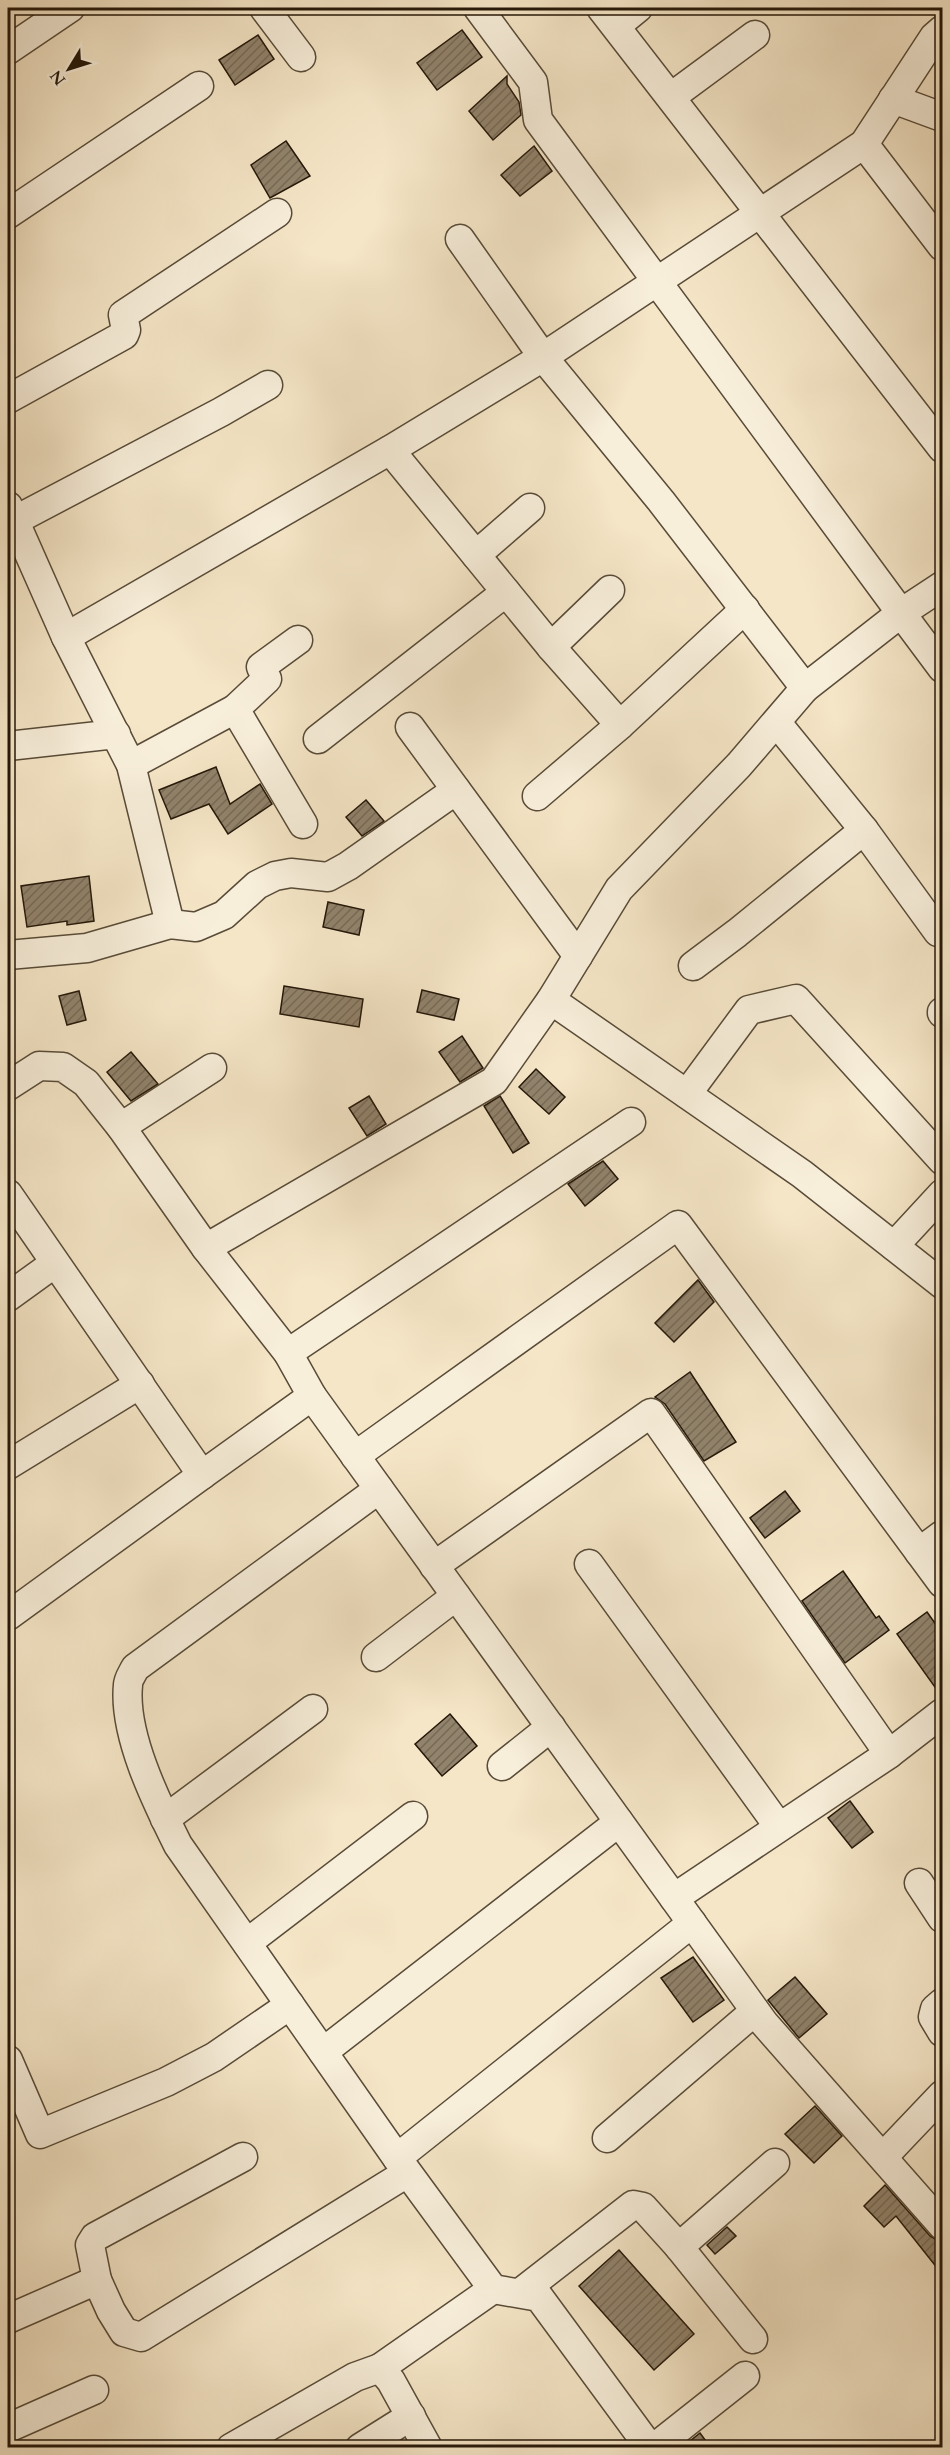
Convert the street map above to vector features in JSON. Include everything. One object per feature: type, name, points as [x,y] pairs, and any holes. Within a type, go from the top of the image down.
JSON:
[{"type":"street","points":[[8,50],[37,17],[70,8]]},
{"type":"street","points":[[264,8],[301,57]]},
{"type":"street","points":[[478,8],[533,82],[537,120],[942,668]]},
{"type":"street","points":[[638,8],[609,17],[942,448]]},
{"type":"street","points":[[66,637],[390,450],[543,357],[864,144],[934,37],[942,30]]},
{"type":"street","points":[[671,97],[755,35]]},
{"type":"street","points":[[8,214],[199,86]]},
{"type":"street","points":[[893,99],[942,117]]},
{"type":"street","points":[[864,144],[942,246]]},
{"type":"street","points":[[8,399],[123,335],[126,330],[123,315],[278,213]]},
{"type":"street","points":[[460,239],[543,357],[662,501],[806,688]]},
{"type":"street","points":[[170,924],[131,765],[66,637],[10,517],[268,385]]},
{"type":"street","points":[[390,450],[551,647],[620,725]]},
{"type":"street","points":[[476,555],[530,507]]},
{"type":"street","points":[[206,1248],[494,1080],[551,1000],[619,889],[777,723],[806,688],[901,613],[942,586]]},
{"type":"street","points":[[551,647],[610,590]]},
{"type":"street","points":[[318,739],[506,592]]},
{"type":"street","points":[[537,796],[620,725],[745,609]]},
{"type":"street","points":[[131,765],[235,709],[267,680],[261,667],[298,640]]},
{"type":"street","points":[[235,709],[303,824]]},
{"type":"street","points":[[777,723],[864,830],[938,932],[942,929]]},
{"type":"street","points":[[410,728],[578,956]]},
{"type":"street","points":[[8,746],[116,734]]},
{"type":"street","points":[[8,955],[87,948],[170,924],[196,927],[224,915],[257,885],[275,876],[291,873],[328,877],[348,866],[456,790]]},
{"type":"street","points":[[693,966],[864,830]]},
{"type":"street","points":[[687,1094],[748,1010],[796,999],[942,1160]]},
{"type":"street","points":[[551,1000],[802,1174],[942,1284]]},
{"type":"street","points":[[8,1086],[39,1066],[63,1067],[86,1083],[121,1127],[206,1248],[288,1353],[312,1396],[755,2011],[942,2225]]},
{"type":"street","points":[[121,1127],[212,1068]]},
{"type":"street","points":[[288,1353],[631,1122]]},
{"type":"street","points":[[8,1194],[202,1475]]},
{"type":"street","points":[[894,1246],[942,1194]]},
{"type":"street","points":[[356,1456],[678,1225],[942,1583]]},
{"type":"street","points":[[8,1297],[55,1263]]},
{"type":"street","points":[[8,1465],[140,1384]]},
{"type":"street","points":[[8,1616],[312,1396]]},
{"type":"street","points":[[435,1566],[651,1413],[889,1754]]},
{"type":"street","points":[[379,1489],[135,1668],[128,1683],[131,1731],[165,1819],[178,1845],[402,2165],[506,2291],[539,2297],[652,2448],[745,2376]]},
{"type":"street","points":[[919,1552],[942,1535]]},
{"type":"street","points":[[589,1564],[779,1827]]},
{"type":"street","points":[[376,1657],[456,1596]]},
{"type":"street","points":[[165,1819],[313,1709]]},
{"type":"street","points":[[674,1898],[889,1754],[942,1713]]},
{"type":"street","points":[[502,1766],[551,1727]]},
{"type":"street","points":[[247,1944],[413,1816]]},
{"type":"street","points":[[323,2052],[619,1822]]},
{"type":"street","points":[[919,1883],[942,1918]]},
{"type":"street","points":[[243,2157],[95,2237],[90,2245],[97,2280],[111,2311],[124,2332],[141,2337],[402,2165],[692,1923]]},
{"type":"street","points":[[942,2003],[935,2009],[933,2017],[942,2032]]},
{"type":"street","points":[[8,2060],[40,2134],[166,2082],[214,2056],[290,2005]]},
{"type":"street","points":[[607,2138],[755,2011]]},
{"type":"street","points":[[883,2157],[942,2095]]},
{"type":"street","points":[[679,2247],[775,2163]]},
{"type":"street","points":[[231,2448],[355,2377],[380,2368],[506,2291],[633,2205],[643,2206],[753,2339]]},
{"type":"street","points":[[8,2319],[97,2280]]},
{"type":"street","points":[[380,2368],[391,2381],[428,2448]]},
{"type":"street","points":[[8,2428],[94,2390]]},
{"type":"street","points":[[360,2448],[411,2416]]},
{"type":"building","points":[[462,30],[482,57],[437,90],[417,63]]},
{"type":"building","points":[[258,35],[274,59],[235,85],[219,60]]},
{"type":"building","points":[[507,76],[507,84],[519,102],[521,115],[493,140],[469,111]]},
{"type":"building","points":[[286,141],[310,176],[270,198],[251,165]]},
{"type":"building","points":[[534,146],[552,171],[520,196],[501,175]]},
{"type":"building","points":[[216,767],[230,804],[260,784],[272,804],[228,834],[209,804],[171,819],[159,790]]},
{"type":"building","points":[[366,800],[384,821],[362,836],[346,817]]},
{"type":"building","points":[[89,876],[94,921],[67,925],[67,921],[27,927],[21,886]]},
{"type":"building","points":[[328,902],[364,910],[359,935],[323,927]]},
{"type":"building","points":[[284,986],[363,999],[359,1027],[280,1014]]},
{"type":"building","points":[[422,990],[459,999],[454,1020],[417,1012]]},
{"type":"building","points":[[79,991],[86,1020],[67,1025],[59,996]]},
{"type":"building","points":[[462,1036],[483,1068],[460,1082],[439,1052]]},
{"type":"building","points":[[131,1052],[158,1084],[131,1101],[107,1072]]},
{"type":"building","points":[[536,1069],[565,1097],[549,1114],[519,1087]]},
{"type":"building","points":[[369,1096],[386,1124],[367,1136],[349,1108]]},
{"type":"building","points":[[500,1096],[529,1143],[513,1153],[484,1106]]},
{"type":"building","points":[[603,1161],[618,1179],[585,1206],[568,1184]]},
{"type":"building","points":[[698,1280],[714,1302],[674,1342],[655,1323]]},
{"type":"building","points":[[690,1372],[736,1442],[704,1461],[665,1404],[655,1397]]},
{"type":"building","points":[[785,1491],[800,1511],[765,1538],[750,1518]]},
{"type":"building","points":[[843,1571],[876,1618],[879,1616],[889,1630],[845,1663],[802,1601]]},
{"type":"building","points":[[927,1612],[942,1633],[942,1697],[897,1634]]},
{"type":"building","points":[[450,1714],[477,1746],[442,1776],[415,1744]]},
{"type":"building","points":[[850,1801],[873,1832],[852,1848],[828,1818]]},
{"type":"building","points":[[693,1957],[724,2000],[693,2022],[661,1978]]},
{"type":"building","points":[[795,1977],[827,2014],[799,2038],[768,2000]]},
{"type":"building","points":[[815,2106],[842,2136],[814,2163],[785,2134]]},
{"type":"building","points":[[885,2185],[930,2236],[942,2243],[942,2274],[896,2216],[884,2227],[864,2206]]},
{"type":"building","points":[[727,2227],[736,2236],[715,2254],[707,2245]]},
{"type":"building","points":[[619,2250],[694,2334],[654,2370],[579,2286]]},
{"type":"building","points":[[700,2433],[711,2448],[681,2448]]}]
